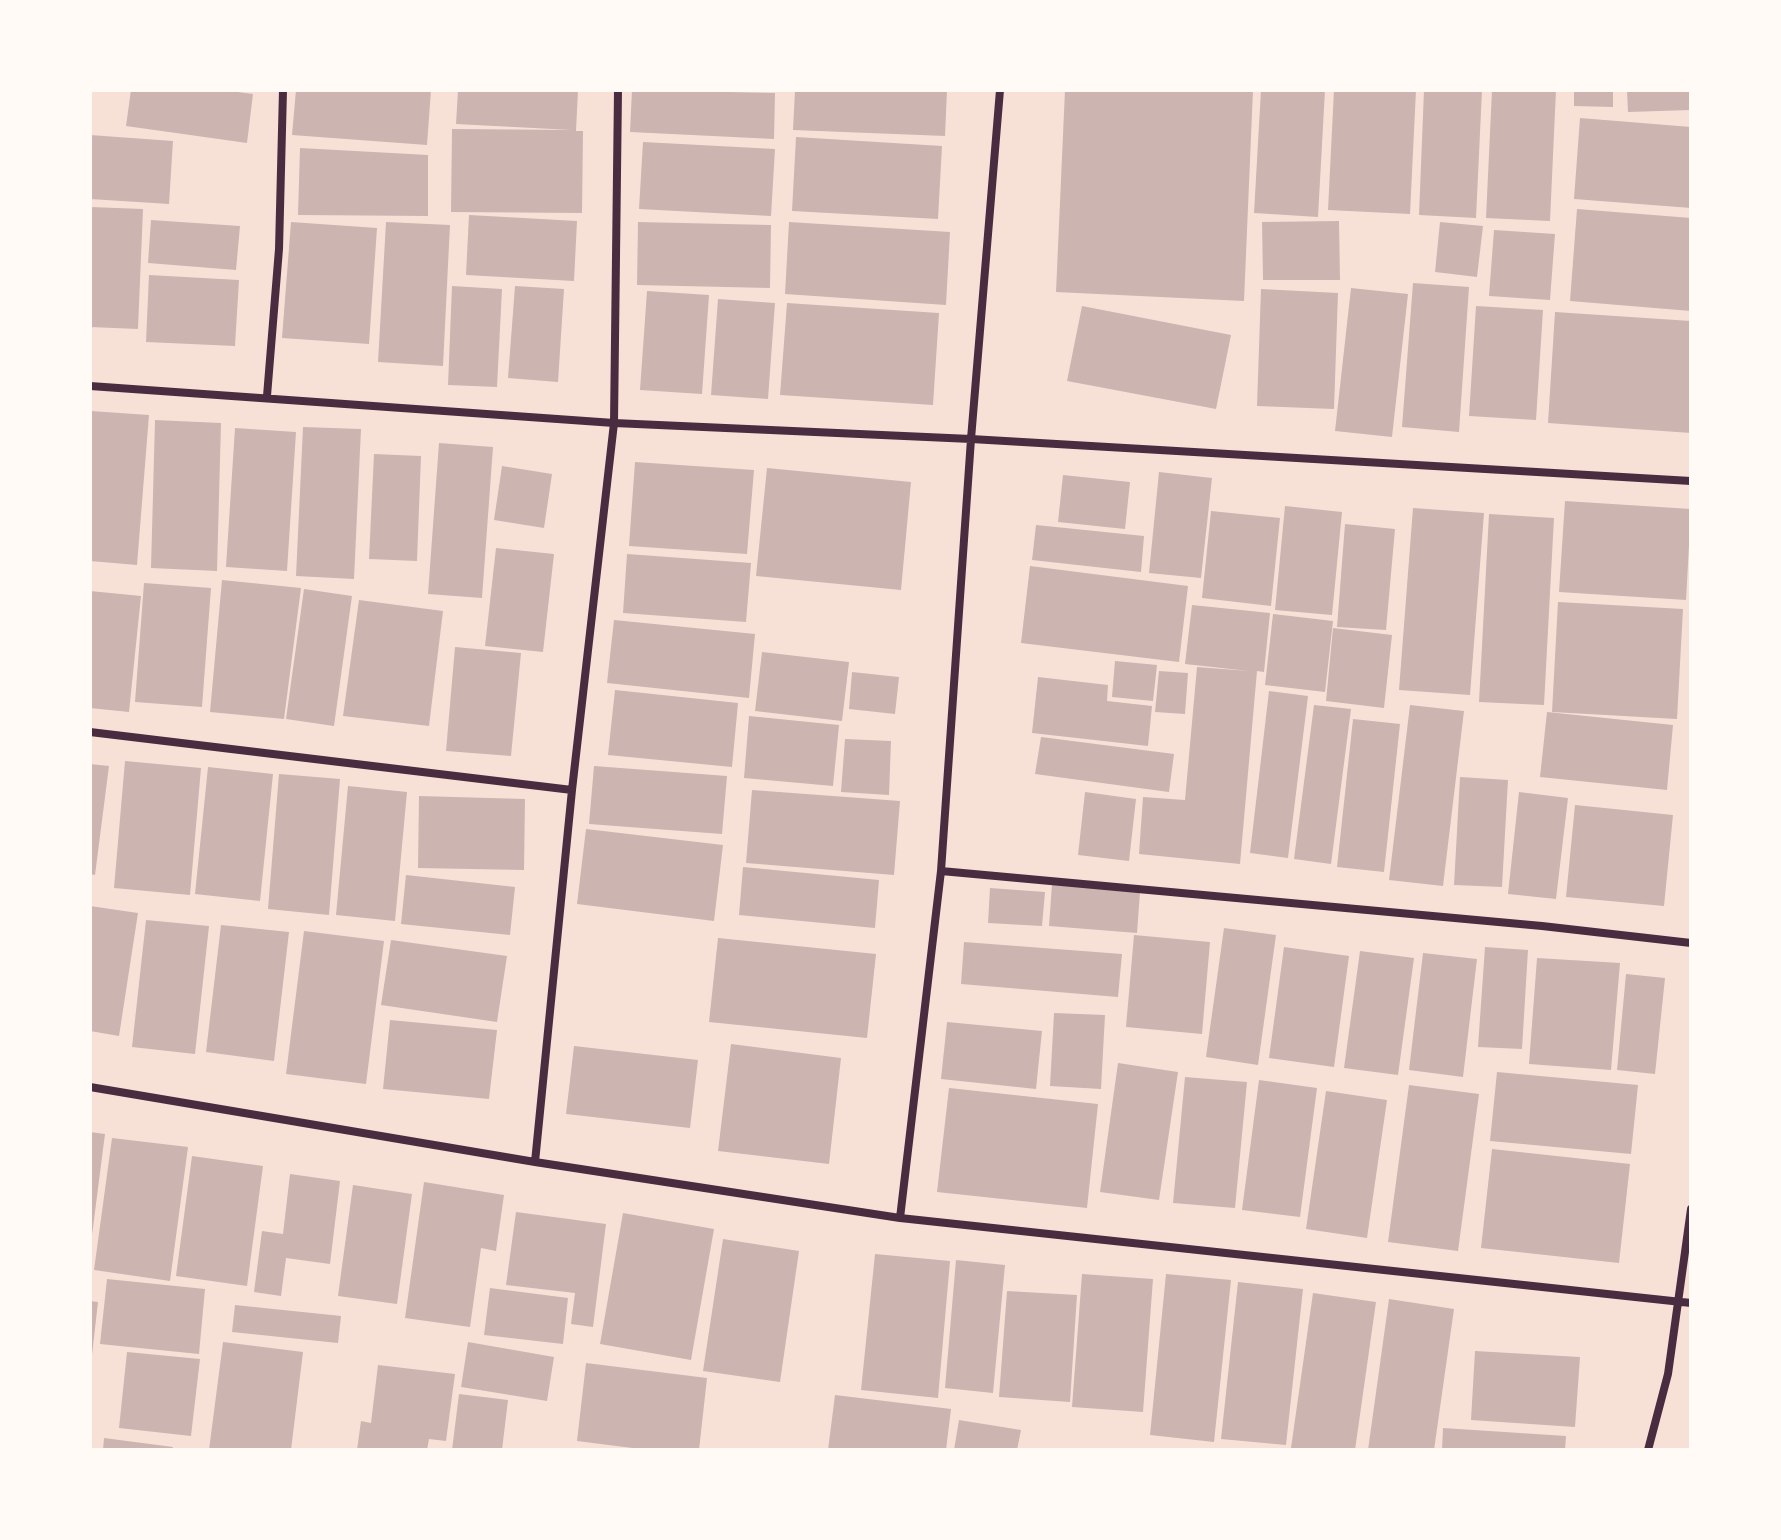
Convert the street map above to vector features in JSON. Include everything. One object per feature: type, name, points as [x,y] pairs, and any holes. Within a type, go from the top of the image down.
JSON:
[{"type":"street","points":[[267,396],[279,249],[283,90]]},
{"type":"street","points":[[535,1162],[572,790],[614,423],[618,90]]},
{"type":"street","points":[[900,1218],[941,871],[971,439],[1000,90]]},
{"type":"street","points":[[90,386],[267,396],[614,423],[971,439],[1691,481]]},
{"type":"street","points":[[90,732],[572,790]]},
{"type":"street","points":[[941,871],[1542,926],[1691,943]]},
{"type":"street","points":[[90,1087],[535,1162],[900,1218],[1684,1302]]},
{"type":"street","points":[[1648,1450],[1684,1302],[1691,1209]]},
{"type":"building","points":[[131,90],[223,90],[253,94],[247,143],[126,126]]},
{"type":"building","points":[[296,90],[431,90],[427,145],[292,135]]},
{"type":"building","points":[[458,90],[578,90],[576,131],[583,131],[582,213],[451,212],[452,129],[572,130],[456,124]]},
{"type":"building","points":[[632,90],[775,93],[774,139],[630,132]]},
{"type":"building","points":[[795,90],[947,90],[945,136],[793,130]]},
{"type":"building","points":[[1065,90],[1253,90],[1244,301],[1056,292]]},
{"type":"building","points":[[1261,90],[1325,90],[1318,217],[1254,213]]},
{"type":"building","points":[[1334,90],[1416,90],[1410,214],[1328,210]]},
{"type":"building","points":[[1424,90],[1482,90],[1476,218],[1419,215]]},
{"type":"building","points":[[1492,90],[1556,90],[1550,221],[1486,218]]},
{"type":"building","points":[[1574,90],[1613,90],[1613,107],[1574,106]]},
{"type":"building","points":[[1627,90],[1691,90],[1691,110],[1628,112]]},
{"type":"building","points":[[1580,118],[1691,127],[1691,208],[1574,199]]},
{"type":"building","points":[[90,135],[173,141],[169,204],[90,199]]},
{"type":"building","points":[[796,137],[942,146],[938,219],[792,211]]},
{"type":"building","points":[[643,142],[775,149],[771,216],[639,209]]},
{"type":"building","points":[[300,148],[428,155],[428,216],[298,215]]},
{"type":"building","points":[[90,207],[143,209],[138,329],[90,327]]},
{"type":"building","points":[[1577,209],[1691,218],[1691,311],[1570,301]]},
{"type":"building","points":[[469,215],[577,221],[574,281],[466,275]]},
{"type":"building","points":[[151,220],[240,226],[236,270],[148,263]]},
{"type":"building","points":[[1339,221],[1340,280],[1263,280],[1262,222]]},
{"type":"building","points":[[291,222],[377,228],[369,344],[282,338]]},
{"type":"building","points":[[386,222],[450,225],[443,366],[378,362]]},
{"type":"building","points":[[638,222],[771,225],[770,288],[637,285]]},
{"type":"building","points":[[789,222],[950,232],[946,305],[785,294]]},
{"type":"building","points":[[1440,222],[1483,226],[1477,277],[1435,272]]},
{"type":"building","points":[[1494,230],[1555,234],[1550,300],[1489,296]]},
{"type":"building","points":[[149,275],[239,280],[235,346],[146,342]]},
{"type":"building","points":[[1413,283],[1469,287],[1459,432],[1402,427]]},
{"type":"building","points":[[452,286],[502,289],[497,387],[448,385]]},
{"type":"building","points":[[515,286],[564,289],[558,382],[508,378]]},
{"type":"building","points":[[1351,288],[1408,294],[1392,437],[1335,431]]},
{"type":"building","points":[[1261,289],[1338,293],[1334,409],[1257,406]]},
{"type":"building","points":[[647,291],[709,295],[702,394],[640,390]]},
{"type":"building","points":[[718,299],[775,303],[768,399],[711,395]]},
{"type":"building","points":[[787,303],[939,313],[933,405],[780,395]]},
{"type":"building","points":[[1082,306],[1231,335],[1216,409],[1067,381]]},
{"type":"building","points":[[1476,306],[1543,310],[1536,420],[1469,416]]},
{"type":"building","points":[[1555,312],[1691,321],[1691,433],[1548,423]]},
{"type":"building","points":[[91,411],[149,415],[137,565],[90,561]]},
{"type":"building","points":[[155,420],[221,423],[217,571],[151,568]]},
{"type":"building","points":[[303,427],[361,429],[354,579],[296,576]]},
{"type":"building","points":[[235,428],[296,432],[287,571],[226,567]]},
{"type":"building","points":[[439,443],[493,447],[482,598],[428,594]]},
{"type":"building","points":[[374,454],[421,456],[417,561],[369,559]]},
{"type":"building","points":[[635,462],[754,470],[747,554],[629,546]]},
{"type":"building","points":[[502,466],[552,474],[544,528],[494,520]]},
{"type":"building","points":[[767,468],[911,482],[901,590],[756,576]]},
{"type":"building","points":[[1159,472],[1212,478],[1201,578],[1149,573]]},
{"type":"building","points":[[1063,475],[1130,482],[1125,529],[1058,522]]},
{"type":"building","points":[[1565,501],[1691,509],[1686,600],[1559,592]]},
{"type":"building","points":[[1285,506],[1342,512],[1332,615],[1275,610]]},
{"type":"building","points":[[1413,508],[1484,513],[1470,695],[1399,690]]},
{"type":"building","points":[[1211,511],[1280,518],[1271,606],[1202,598]]},
{"type":"building","points":[[1489,514],[1554,518],[1544,705],[1479,702]]},
{"type":"building","points":[[1345,524],[1395,529],[1386,630],[1337,627]]},
{"type":"building","points":[[1036,525],[1144,536],[1141,572],[1032,560]]},
{"type":"building","points":[[496,548],[554,554],[543,652],[485,646]]},
{"type":"building","points":[[627,554],[751,563],[746,622],[623,613]]},
{"type":"building","points":[[1030,566],[1188,586],[1179,662],[1021,643]]},
{"type":"building","points":[[222,580],[301,588],[284,719],[210,712]]},
{"type":"building","points":[[144,583],[211,588],[202,707],[135,702]]},
{"type":"building","points":[[304,589],[352,596],[334,726],[286,719]]},
{"type":"building","points":[[90,591],[141,596],[129,712],[90,708]]},
{"type":"building","points":[[359,600],[443,611],[429,726],[343,716]]},
{"type":"building","points":[[1558,602],[1683,609],[1677,719],[1552,712]]},
{"type":"building","points":[[1192,605],[1270,613],[1264,672],[1257,671],[1240,864],[1139,854],[1143,797],[1185,800],[1197,667],[1249,671],[1185,664]]},
{"type":"building","points":[[1273,614],[1333,621],[1325,692],[1265,685]]},
{"type":"building","points":[[614,620],[755,634],[749,698],[607,683]]},
{"type":"building","points":[[1333,628],[1392,635],[1384,708],[1326,701]]},
{"type":"building","points":[[455,647],[521,653],[511,756],[446,751]]},
{"type":"building","points":[[762,652],[849,662],[842,721],[755,711]]},
{"type":"building","points":[[1115,661],[1157,665],[1153,701],[1112,697]]},
{"type":"building","points":[[1159,671],[1188,673],[1185,714],[1155,712]]},
{"type":"building","points":[[852,672],[899,677],[895,714],[849,709]]},
{"type":"building","points":[[1038,677],[1108,685],[1107,701],[1152,706],[1148,746],[1032,733]]},
{"type":"building","points":[[615,690],[738,703],[732,767],[608,755]]},
{"type":"building","points":[[1269,691],[1308,696],[1288,858],[1250,853]]},
{"type":"building","points":[[1314,705],[1351,709],[1331,864],[1294,859]]},
{"type":"building","points":[[1410,705],[1464,711],[1443,886],[1389,880]]},
{"type":"building","points":[[1547,712],[1673,725],[1667,790],[1540,777]]},
{"type":"building","points":[[749,716],[839,725],[833,786],[744,778]]},
{"type":"building","points":[[1353,719],[1400,724],[1384,872],[1337,867]]},
{"type":"building","points":[[1041,737],[1174,754],[1169,792],[1035,774]]},
{"type":"building","points":[[845,739],[891,741],[889,795],[841,792]]},
{"type":"building","points":[[125,761],[201,768],[190,895],[114,888]]},
{"type":"building","points":[[90,764],[109,766],[95,875],[90,874]]},
{"type":"building","points":[[594,766],[727,776],[722,834],[589,824]]},
{"type":"building","points":[[208,767],[273,774],[260,901],[195,894]]},
{"type":"building","points":[[279,774],[340,779],[329,915],[268,909]]},
{"type":"building","points":[[1460,777],[1508,780],[1502,887],[1454,885]]},
{"type":"building","points":[[348,786],[407,792],[395,921],[336,915]]},
{"type":"building","points":[[752,790],[900,801],[894,875],[746,863]]},
{"type":"building","points":[[1085,792],[1136,799],[1129,861],[1078,855]]},
{"type":"building","points":[[1519,792],[1568,798],[1556,899],[1508,894]]},
{"type":"building","points":[[419,796],[525,799],[524,870],[418,868]]},
{"type":"building","points":[[1575,805],[1673,815],[1664,906],[1566,897]]},
{"type":"building","points":[[586,829],[723,845],[714,921],[577,904]]},
{"type":"building","points":[[743,867],[879,880],[875,928],[739,915]]},
{"type":"building","points":[[406,875],[515,887],[510,935],[401,924]]},
{"type":"building","points":[[1052,884],[1140,892],[1137,933],[1049,926]]},
{"type":"building","points":[[990,888],[1045,892],[1042,926],[988,923]]},
{"type":"building","points":[[90,906],[138,913],[119,1036],[90,1031]]},
{"type":"building","points":[[146,920],[209,926],[195,1054],[132,1047]]},
{"type":"building","points":[[221,925],[289,932],[274,1061],[206,1052]]},
{"type":"building","points":[[1224,928],[1276,935],[1258,1065],[1206,1057]]},
{"type":"building","points":[[304,931],[384,941],[366,1084],[286,1074]]},
{"type":"building","points":[[1134,935],[1210,942],[1202,1034],[1126,1027]]},
{"type":"building","points":[[718,938],[876,954],[867,1038],[709,1022]]},
{"type":"building","points":[[391,940],[507,956],[497,1022],[381,1005]]},
{"type":"building","points":[[964,942],[1122,954],[1118,997],[961,984]]},
{"type":"building","points":[[1284,947],[1349,956],[1334,1067],[1269,1058]]},
{"type":"building","points":[[1485,947],[1528,950],[1522,1049],[1478,1047]]},
{"type":"building","points":[[1360,951],[1414,958],[1398,1075],[1344,1068]]},
{"type":"building","points":[[1423,953],[1477,959],[1463,1077],[1409,1070]]},
{"type":"building","points":[[1537,958],[1620,963],[1611,1070],[1529,1064]]},
{"type":"building","points":[[1626,974],[1665,978],[1655,1074],[1617,1070]]},
{"type":"building","points":[[1054,1013],[1105,1015],[1101,1089],[1050,1086]]},
{"type":"building","points":[[390,1020],[497,1030],[489,1099],[383,1089]]},
{"type":"building","points":[[947,1022],[1042,1031],[1036,1089],[941,1079]]},
{"type":"building","points":[[731,1044],[841,1058],[829,1164],[718,1151]]},
{"type":"building","points":[[574,1046],[698,1060],[690,1128],[566,1114]]},
{"type":"building","points":[[1118,1063],[1178,1072],[1159,1200],[1100,1192]]},
{"type":"building","points":[[1497,1072],[1638,1085],[1631,1154],[1490,1141]]},
{"type":"building","points":[[1185,1077],[1247,1082],[1235,1208],[1173,1203]]},
{"type":"building","points":[[1259,1080],[1317,1088],[1300,1217],[1242,1210]]},
{"type":"building","points":[[1409,1085],[1479,1094],[1458,1251],[1388,1242]]},
{"type":"building","points":[[949,1088],[1098,1104],[1087,1208],[937,1192]]},
{"type":"building","points":[[1326,1091],[1387,1100],[1367,1238],[1306,1229]]},
{"type":"building","points":[[90,1132],[105,1134],[92,1235],[90,1235]]},
{"type":"building","points":[[112,1138],[188,1147],[170,1281],[94,1270]]},
{"type":"building","points":[[1492,1149],[1630,1164],[1619,1263],[1481,1248]]},
{"type":"building","points":[[192,1156],[263,1166],[247,1286],[176,1276]]},
{"type":"building","points":[[290,1174],[340,1181],[330,1264],[286,1258],[281,1296],[254,1292],[262,1231],[283,1234]]},
{"type":"building","points":[[424,1182],[504,1195],[496,1251],[481,1248],[470,1327],[405,1318]]},
{"type":"building","points":[[353,1185],[412,1194],[397,1304],[338,1296]]},
{"type":"building","points":[[516,1212],[606,1224],[593,1327],[571,1324],[575,1293],[506,1285]]},
{"type":"building","points":[[623,1213],[714,1229],[691,1360],[600,1344]]},
{"type":"building","points":[[723,1239],[799,1251],[780,1382],[703,1371]]},
{"type":"building","points":[[875,1254],[950,1261],[938,1398],[861,1390]]},
{"type":"building","points":[[956,1260],[1005,1265],[993,1393],[945,1388]]},
{"type":"building","points":[[1082,1274],[1153,1279],[1143,1412],[1072,1407]]},
{"type":"building","points":[[1166,1274],[1231,1280],[1214,1442],[1150,1435]]},
{"type":"building","points":[[107,1279],[205,1289],[199,1354],[100,1344]]},
{"type":"building","points":[[1238,1282],[1303,1289],[1286,1445],[1221,1439]]},
{"type":"building","points":[[490,1288],[568,1298],[563,1344],[484,1335]]},
{"type":"building","points":[[1007,1291],[1077,1295],[1070,1402],[999,1397]]},
{"type":"building","points":[[1313,1293],[1376,1302],[1355,1450],[1291,1448]]},
{"type":"building","points":[[1389,1299],[1454,1309],[1434,1450],[1368,1450]]},
{"type":"building","points":[[90,1301],[98,1302],[92,1355],[90,1355]]},
{"type":"building","points":[[235,1305],[341,1316],[338,1343],[232,1332]]},
{"type":"building","points":[[223,1342],[303,1352],[291,1450],[209,1450]]},
{"type":"building","points":[[468,1342],[554,1357],[547,1401],[461,1387]]},
{"type":"building","points":[[1475,1351],[1580,1357],[1575,1427],[1471,1420]]},
{"type":"building","points":[[127,1352],[200,1359],[191,1436],[119,1428]]},
{"type":"building","points":[[586,1363],[707,1378],[699,1450],[648,1450],[577,1441]]},
{"type":"building","points":[[378,1365],[455,1374],[446,1441],[429,1439],[427,1450],[357,1450],[361,1421],[371,1423]]},
{"type":"building","points":[[459,1394],[508,1400],[502,1450],[452,1450]]},
{"type":"building","points":[[835,1395],[951,1409],[946,1450],[828,1450]]},
{"type":"building","points":[[959,1420],[1021,1430],[1017,1450],[954,1450]]},
{"type":"building","points":[[1443,1428],[1566,1436],[1565,1450],[1442,1450]]},
{"type":"building","points":[[104,1438],[173,1447],[172,1450],[103,1450]]}]
